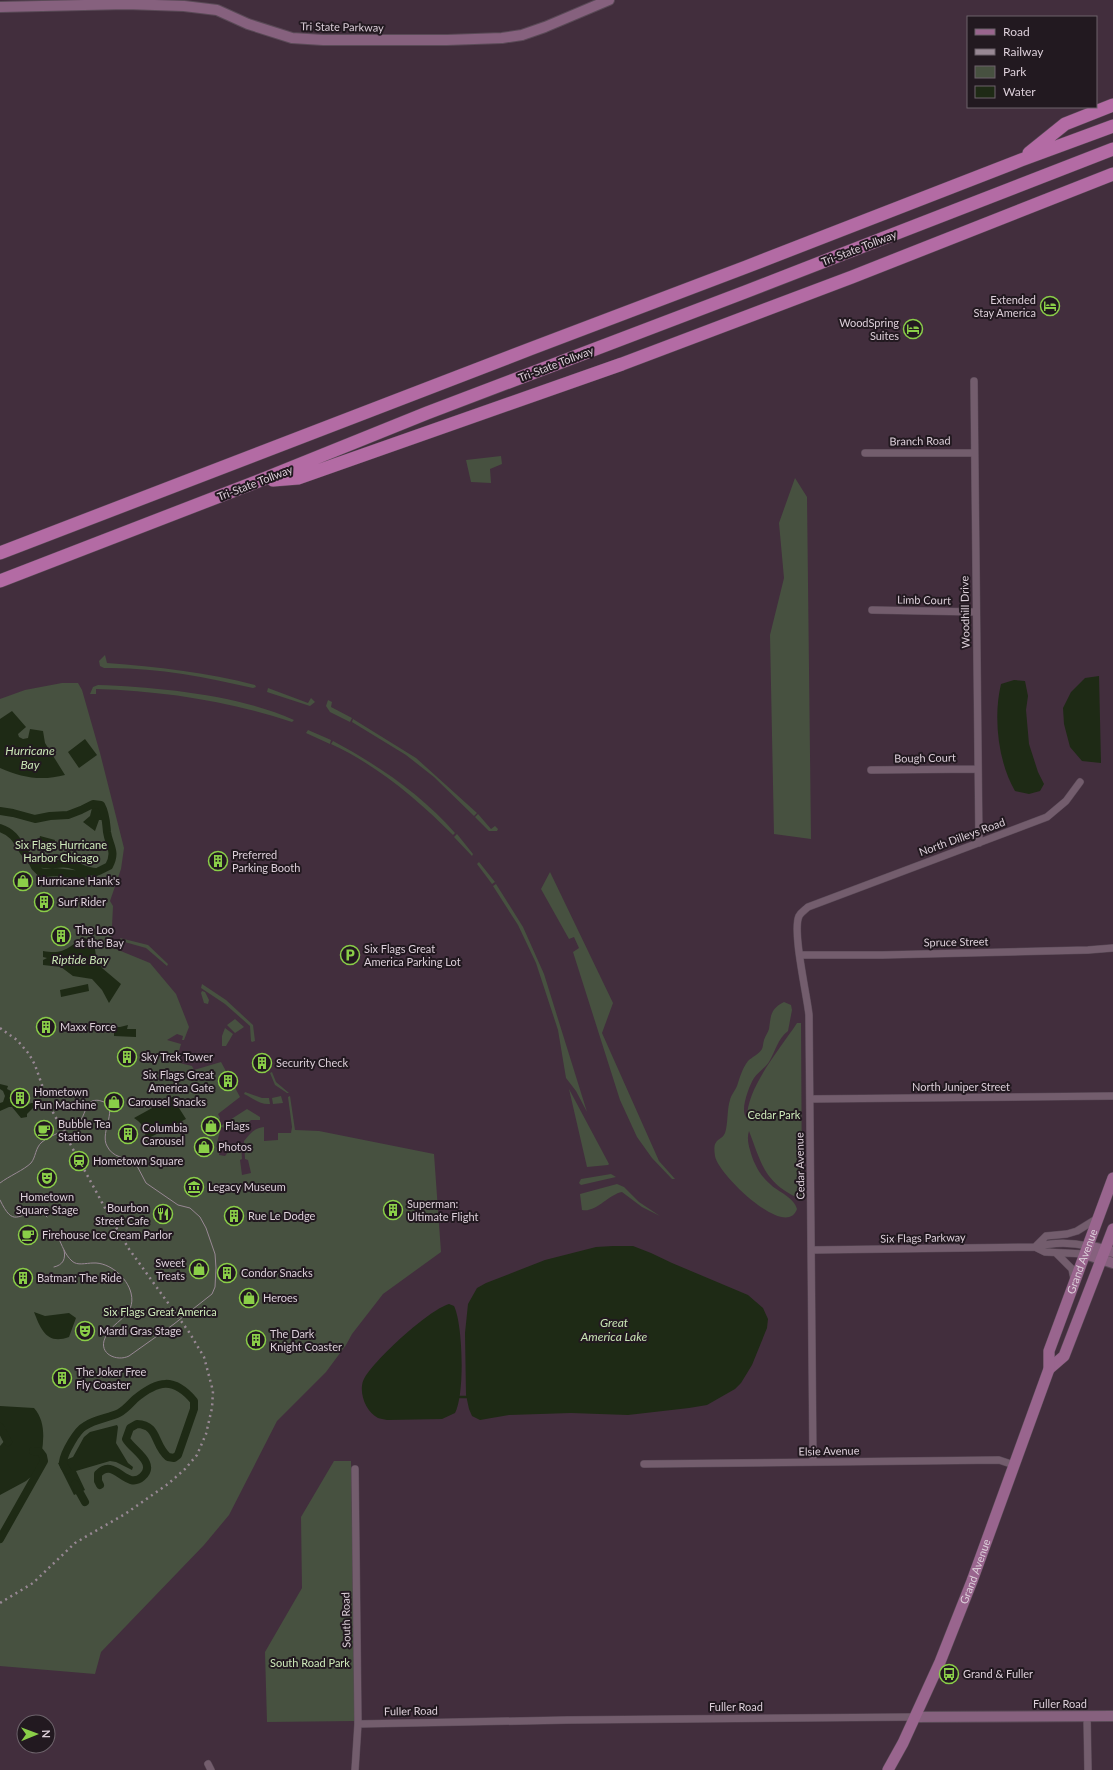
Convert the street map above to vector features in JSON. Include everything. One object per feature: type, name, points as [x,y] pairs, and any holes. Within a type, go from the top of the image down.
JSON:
[{"type":"highway","points":[[1021,160],[1065,124],[1113,105]]},
{"type":"highway","name":"Tri-State Tollway","points":[[0,553],[739,270],[1021,160],[1113,126]]},
{"type":"highway","name":"Tri-State Tollway","points":[[0,581],[261,480],[427,413],[1113,150]]},
{"type":"highway","points":[[261,480],[298,478],[622,364],[1113,174]]},
{"type":"highway","points":[[1059,196],[1113,180]]},
{"type":"main road","name":"Grand Avenue","points":[[888,1770],[915,1717],[953,1629],[1050,1369],[1049,1351],[1113,1178]]},
{"type":"main road","name":"Grand Avenue","points":[[1050,1369],[1064,1356],[1106,1254],[1113,1229]]},
{"type":"street","name":"Tri State Parkway","points":[[0,7],[126,4],[184,6],[217,10],[248,24],[292,38],[323,40],[447,40],[502,38],[522,35],[609,0]]},
{"type":"street","name":"Woodhill Drive","points":[[974,381],[979,842]]},
{"type":"street","name":"Branch Road","points":[[865,453],[974,453]]},
{"type":"street","name":"Limb Court","points":[[872,610],[976,612]]},
{"type":"street","name":"Bough Court","points":[[871,770],[978,769]]},
{"type":"street","name":"North Dilleys Road","points":[[839,895],[1047,817],[1066,801],[1080,782]]},
{"type":"street","name":"Cedar Avenue","points":[[813,1462],[809,1015],[800,955],[798,925],[799,917],[808,907],[839,895]]},
{"type":"street","name":"Spruce Street","points":[[800,955],[882,955],[1088,950],[1113,948]]},
{"type":"street","name":"North Juniper Street","points":[[810,1100],[1113,1096]]},
{"type":"street","points":[[1035,1247],[1046,1236],[1067,1234],[1077,1231],[1098,1218]]},
{"type":"street","name":"Six Flags Parkway","points":[[812,1250],[1035,1247],[1057,1243],[1074,1243],[1087,1250]]},
{"type":"street","name":"Six Flags Parkway","points":[[1035,1247],[1045,1252],[1056,1253],[1087,1250]]},
{"type":"street","points":[[1087,1250],[1106,1254],[1113,1263]]},
{"type":"street","points":[[1056,1253],[1072,1269],[1074,1284]]},
{"type":"street","name":"Elsie Avenue","points":[[644,1464],[999,1460],[1014,1465]]},
{"type":"street","name":"South Road","points":[[355,1770],[358,1724],[356,1469]]},
{"type":"street","points":[[1087,1716],[1088,1770]]},
{"type":"street","name":"Fuller Road","points":[[358,1724],[576,1720],[1113,1716]]},
{"type":"green space","points":[[501,456],[502,464],[490,469],[491,483],[471,482],[466,460]]},
{"type":"green space","points":[[795,478],[807,497],[811,839],[774,834],[770,635],[784,578],[779,523]]},
{"type":"green space","points":[[105,655],[107,663],[200,673],[237,680],[255,685],[256,687],[253,688],[216,680],[160,671],[104,668],[100,666],[99,661]]},
{"type":"green space","name":"Six Flags Great America","points":[[62,683],[78,683],[82,690],[100,753],[124,848],[121,869],[110,901],[113,906],[111,947],[150,963],[176,994],[189,1027],[184,1040],[182,1040],[183,1036],[177,1034],[167,1040],[181,1044],[176,1062],[192,1066],[194,1070],[221,1062],[240,1097],[218,1114],[220,1118],[218,1126],[221,1127],[216,1147],[220,1149],[219,1155],[225,1156],[232,1147],[238,1144],[241,1146],[242,1159],[240,1160],[242,1175],[251,1173],[248,1160],[245,1159],[244,1141],[255,1130],[264,1127],[264,1141],[278,1140],[278,1133],[291,1133],[292,1127],[288,1097],[290,1096],[295,1130],[319,1131],[434,1154],[441,1252],[383,1294],[352,1334],[346,1345],[326,1372],[277,1421],[229,1515],[204,1545],[101,1652],[95,1674],[0,1666],[0,699],[25,690]]},
{"type":"green space","points":[[98,685],[172,690],[224,698],[272,711],[294,720],[292,722],[244,708],[196,698],[146,692],[96,689],[96,694],[90,694],[93,687]]},
{"type":"green space","points":[[268,688],[308,703],[311,698],[315,702],[310,706],[267,692]]},
{"type":"green space","points":[[328,700],[332,702],[331,707],[352,718],[350,722],[330,712],[326,706]]},
{"type":"green space","points":[[353,719],[416,758],[477,813],[474,816],[434,777],[406,755],[352,722]]},
{"type":"green space","points":[[308,730],[331,740],[330,744],[306,733]]},
{"type":"green space","points":[[333,741],[383,771],[414,794],[455,833],[453,835],[411,796],[381,773],[365,762],[331,744]]},
{"type":"green space","points":[[478,814],[491,829],[495,826],[498,829],[497,831],[489,831],[475,817]]},
{"type":"green space","points":[[457,834],[473,854],[472,856],[454,837]]},
{"type":"green space","points":[[479,862],[495,882],[492,884],[477,864]]},
{"type":"green space","points":[[550,872],[613,1003],[602,1033],[659,1161],[675,1179],[672,1179],[652,1158],[637,1137],[620,1100],[573,952],[579,948],[574,937],[569,939],[541,889]]},
{"type":"green space","points":[[496,884],[523,927],[544,974],[587,1112],[576,1091],[566,1078],[558,1030],[536,963],[518,925],[493,886]]},
{"type":"green space","points":[[120,938],[148,945],[168,964],[167,966],[146,948],[121,941]]},
{"type":"green space","points":[[202,984],[226,1000],[253,1025],[255,1041],[251,1041],[250,1026],[225,1004],[201,988]]},
{"type":"green space","points":[[202,991],[205,992],[209,1000],[208,1004],[204,1003],[201,993]]},
{"type":"green space","name":"Cedar Park","points":[[784,1002],[791,1005],[792,1010],[788,1031],[779,1041],[769,1062],[754,1078],[747,1093],[744,1110],[747,1118],[748,1106],[758,1081],[797,1023],[801,1023],[802,1200],[780,1187],[767,1173],[762,1165],[749,1131],[748,1136],[751,1155],[760,1173],[773,1187],[793,1201],[797,1209],[790,1217],[780,1217],[767,1211],[739,1189],[727,1176],[719,1164],[714,1150],[717,1141],[725,1133],[728,1107],[743,1070],[748,1061],[762,1049],[764,1039],[769,1029],[772,1013],[776,1007]]},
{"type":"green space","points":[[235,1019],[244,1027],[235,1033],[227,1025]]},
{"type":"green space","points":[[225,1028],[233,1034],[226,1046],[222,1046],[222,1036]]},
{"type":"green space","points":[[272,1072],[276,1082],[289,1093],[275,1085],[270,1073]]},
{"type":"green space","points":[[569,1089],[609,1164],[608,1165],[587,1167]]},
{"type":"green space","points":[[245,1092],[262,1098],[269,1098],[270,1104],[257,1101],[244,1094]]},
{"type":"green space","points":[[281,1096],[283,1103],[273,1104],[272,1098]]},
{"type":"green space","points":[[247,1109],[260,1117],[260,1120],[251,1120],[239,1131],[221,1127],[222,1125]]},
{"type":"green space","points":[[611,1174],[616,1177],[581,1185],[579,1183],[581,1179]]},
{"type":"green space","points":[[617,1184],[624,1187],[639,1202],[660,1216],[642,1207],[622,1192],[617,1193],[592,1209],[582,1210],[580,1194]]},
{"type":"green space","name":"South Road Park","points":[[334,1461],[351,1461],[354,1721],[267,1722],[265,1652],[302,1588],[301,1517]]},
{"type":"water","points":[[1099,676],[1101,763],[1082,761],[1070,747],[1064,724],[1063,708],[1071,692],[1085,678]]},
{"type":"water","points":[[1014,680],[1025,681],[1028,696],[1026,710],[1029,744],[1038,772],[1044,784],[1040,791],[1029,794],[1015,791],[1009,779],[1001,753],[997,725],[997,711],[1001,684]]},
{"type":"water","name":"Hurricane Bay","points":[[12,711],[26,727],[18,734],[19,737],[23,739],[28,738],[30,729],[43,731],[45,743],[65,775],[48,778],[32,778],[0,768],[0,719]]},
{"type":"water","points":[[85,739],[97,755],[79,768],[68,752]]},
{"type":"water","points":[[93,804],[101,805],[107,820],[99,820],[95,831],[83,822],[90,816]]},
{"type":"water","points":[[40,836],[55,840],[54,847],[38,845]]},
{"type":"water","name":"Riptide Bay","points":[[85,938],[94,943],[96,956],[102,968],[121,984],[109,1003],[102,990],[92,979],[73,976],[61,967],[43,965],[43,960],[47,958],[43,957],[43,951],[62,951]]},
{"type":"water","points":[[88,984],[89,991],[61,997],[60,990]]},
{"type":"water","points":[[128,1025],[127,1029],[136,1029],[136,1037],[114,1036],[114,1027]]},
{"type":"water","points":[[0,1084],[8,1086],[7,1089],[11,1091],[10,1100],[14,1106],[22,1108],[31,1103],[35,1103],[35,1106],[27,1114],[27,1117],[21,1118],[12,1107],[0,1111],[0,1103],[3,1102],[5,1096],[3,1091],[0,1089]]},
{"type":"water","points":[[174,1096],[186,1119],[145,1140],[143,1127],[134,1118]]},
{"type":"water","name":"Great America Lake","points":[[633,1246],[651,1253],[748,1295],[763,1308],[768,1319],[767,1328],[752,1365],[741,1383],[735,1389],[707,1405],[689,1408],[628,1415],[571,1413],[509,1415],[480,1420],[472,1416],[466,1395],[465,1333],[468,1304],[477,1288],[545,1260],[596,1247]]},
{"type":"water","points":[[449,1304],[454,1306],[457,1315],[462,1360],[460,1391],[455,1413],[442,1419],[387,1420],[373,1415],[366,1406],[362,1394],[365,1377],[391,1347],[403,1336],[428,1316]]},
{"type":"water","points":[[34,1312],[45,1316],[69,1313],[76,1318],[69,1337],[55,1339],[50,1337],[42,1330]]},
{"type":"water","points":[[0,1406],[34,1408],[42,1422],[43,1446],[39,1470],[26,1481],[0,1495],[0,1446],[6,1439],[5,1428],[0,1425]]},
{"type":"water","points":[[117,1425],[116,1443],[128,1463],[133,1467],[132,1470],[116,1462],[110,1461],[76,1471],[85,1490],[74,1495],[58,1463],[73,1457],[84,1437],[90,1432]]},
{"type":"waterway","points":[[83,809],[93,804],[101,805],[105,815],[112,856],[109,866],[99,871]]},
{"type":"waterway","points":[[0,811],[35,819],[68,815],[81,810]]},
{"type":"waterway","points":[[0,828],[12,835],[27,856],[32,860],[41,864],[69,864],[96,872]]},
{"type":"waterway","points":[[31,859],[35,867],[40,872],[81,875],[88,872]]},
{"type":"waterway","points":[[67,1470],[63,1462],[66,1453],[71,1442],[85,1426],[119,1413],[143,1393],[159,1385],[173,1385],[187,1393],[194,1401],[194,1409],[178,1455],[174,1458],[168,1457],[163,1452],[153,1431],[144,1425],[137,1424],[130,1428],[126,1439],[146,1462],[146,1472],[142,1477],[136,1480],[131,1480],[115,1471],[109,1469],[104,1470],[98,1474],[98,1481],[100,1485]]},
{"type":"waterway","points":[[460,1397],[466,1397]]},
{"type":"waterway","points":[[0,1427],[8,1442]]},
{"type":"waterway","points":[[0,1539],[44,1461],[40,1452],[33,1451]]},
{"type":"waterway","points":[[75,1484],[85,1502]]},
{"type":"tram line","points":[[0,1183],[31,1163],[38,1147],[42,1142],[51,1136],[71,1128],[83,1117],[88,1105],[92,1101],[99,1100],[107,1104],[109,1108],[110,1113],[105,1140],[109,1150],[119,1157],[135,1162],[146,1183],[178,1205],[190,1208],[200,1217],[206,1228],[215,1254],[215,1287],[212,1294],[174,1324],[129,1356],[124,1358],[114,1357],[106,1352],[104,1348],[105,1338],[112,1327],[127,1313],[130,1308],[132,1301],[129,1287],[121,1276],[105,1265],[99,1263],[74,1263],[66,1253],[58,1237]]},
{"type":"tram line","points":[[0,1200],[5,1209],[13,1217],[41,1211],[47,1217]]},
{"type":"tram line","points":[[54,1267],[62,1263],[65,1256],[64,1250]]},
{"type":"railway","points":[[0,1028],[17,1040],[29,1054],[35,1065],[49,1105],[111,1219],[129,1249],[189,1332],[204,1357],[213,1391],[212,1408],[206,1434],[197,1455],[185,1469],[168,1484],[125,1514],[75,1543],[33,1583],[0,1603]]},
{"type":"place","name":"Extended Stay America","points":[[1050,306]]},
{"type":"place","name":"WoodSpring Suites","points":[[913,329]]},
{"type":"place","name":"Preferred Parking Booth","points":[[218,861]]},
{"type":"place","name":"Hurricane Hank's","points":[[23,881]]},
{"type":"place","name":"Surf Rider","points":[[44,902]]},
{"type":"place","name":"The Loo at the Bay","points":[[61,936]]},
{"type":"place","name":"Six Flags Great America Parking Lot","points":[[350,955]]},
{"type":"place","name":"Maxx Force","points":[[46,1027]]},
{"type":"place","name":"Sky Trek Tower","points":[[127,1057]]},
{"type":"place","name":"Security Check","points":[[262,1063]]},
{"type":"place","name":"Six Flags Great America Gate","points":[[228,1081]]},
{"type":"place","name":"Hometown Fun Machine","points":[[20,1098]]},
{"type":"place","name":"Carousel Snacks","points":[[114,1102]]},
{"type":"place","name":"Flags","points":[[211,1126]]},
{"type":"place","name":"Bubble Tea Station","points":[[44,1130]]},
{"type":"place","name":"Columbia Carousel","points":[[128,1134]]},
{"type":"place","name":"Photos","points":[[204,1147]]},
{"type":"place","name":"Hometown Square","points":[[79,1161]]},
{"type":"place","name":"Hometown Square Stage","points":[[47,1178]]},
{"type":"place","name":"Legacy Museum","points":[[194,1187]]},
{"type":"place","name":"Superman: Ultimate Flight","points":[[393,1210]]},
{"type":"place","name":"Bourbon Street Cafe","points":[[163,1214]]},
{"type":"place","name":"Rue Le Dodge","points":[[234,1216]]},
{"type":"place","name":"Firehouse Ice Cream Parlor","points":[[28,1235]]},
{"type":"place","name":"Sweet Treats","points":[[199,1269]]},
{"type":"place","name":"Condor Snacks","points":[[227,1273]]},
{"type":"place","name":"Batman: The Ride","points":[[23,1278]]},
{"type":"place","name":"Heroes","points":[[249,1298]]},
{"type":"place","name":"Mardi Gras Stage","points":[[85,1331]]},
{"type":"place","name":"The Dark Knight Coaster","points":[[256,1340]]},
{"type":"place","name":"The Joker Free Fly Coaster","points":[[62,1378]]},
{"type":"place","name":"Grand & Fuller","points":[[949,1674]]},
{"type":"park label","name":"Six Flags Hurricane Harbor Chicago","points":[[61,851]]}]
